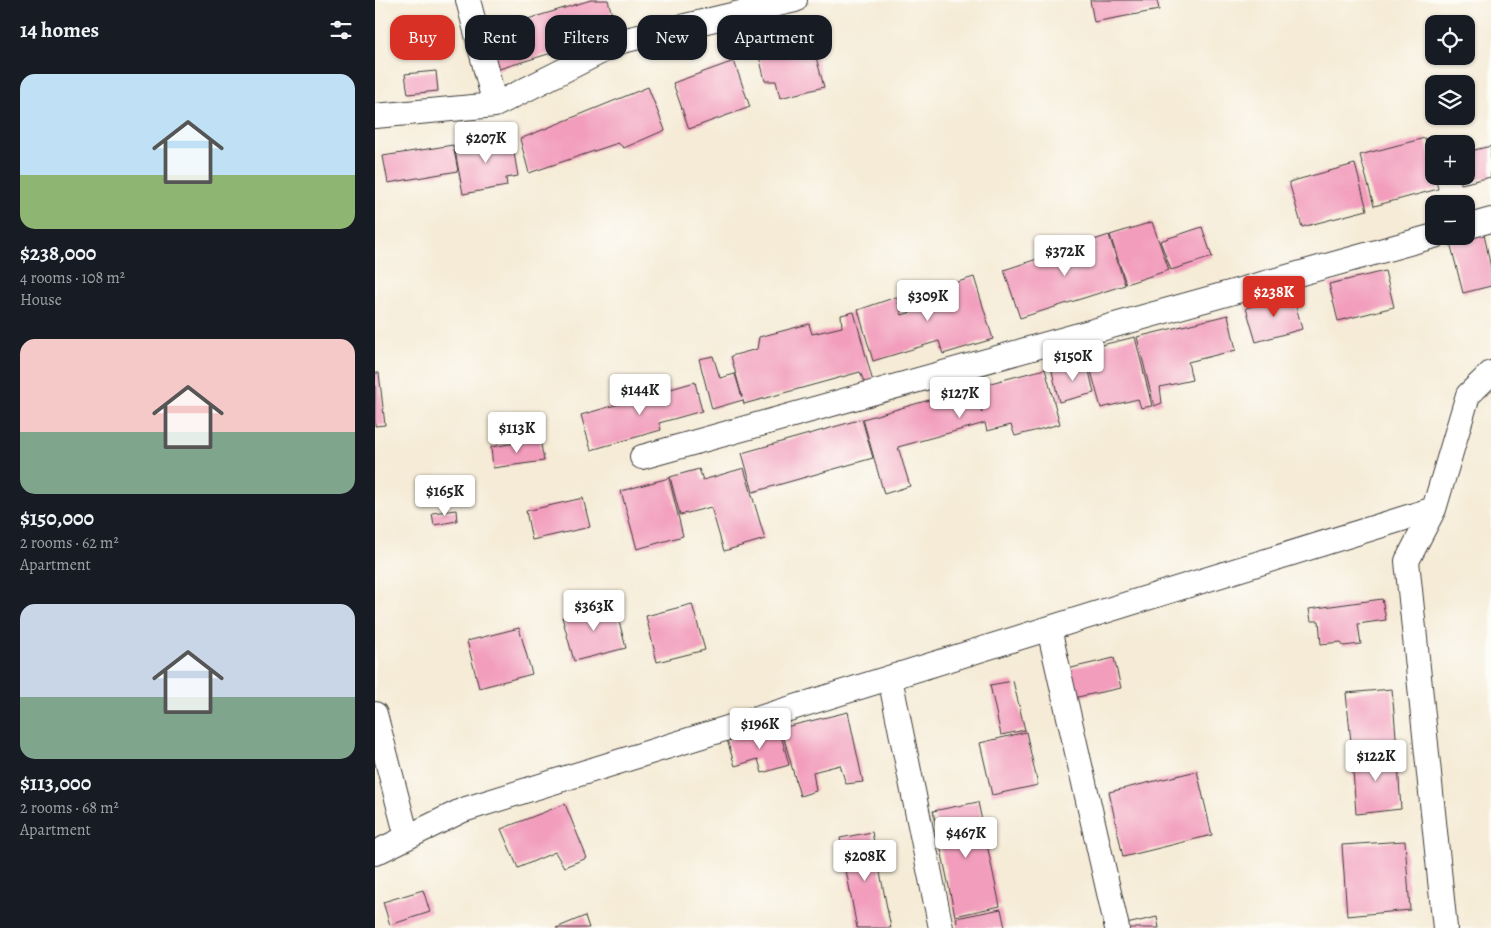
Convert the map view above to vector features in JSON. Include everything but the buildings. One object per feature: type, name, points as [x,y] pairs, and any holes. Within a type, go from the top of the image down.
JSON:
[{"type":"street","points":[[468,0],[495,105]]},
{"type":"street","points":[[375,116],[495,105],[622,42],[795,0]]},
{"type":"street","points":[[1475,224],[1491,220]]},
{"type":"street","points":[[642,457],[1425,239]]},
{"type":"street","points":[[1445,928],[1407,561],[1435,509],[1468,395],[1491,373]]},
{"type":"street","points":[[375,853],[463,810],[1435,509]]},
{"type":"street","points":[[1049,629],[1117,928]]},
{"type":"street","points":[[890,678],[941,928]]},
{"type":"street","points":[[375,714],[407,837]]}]
